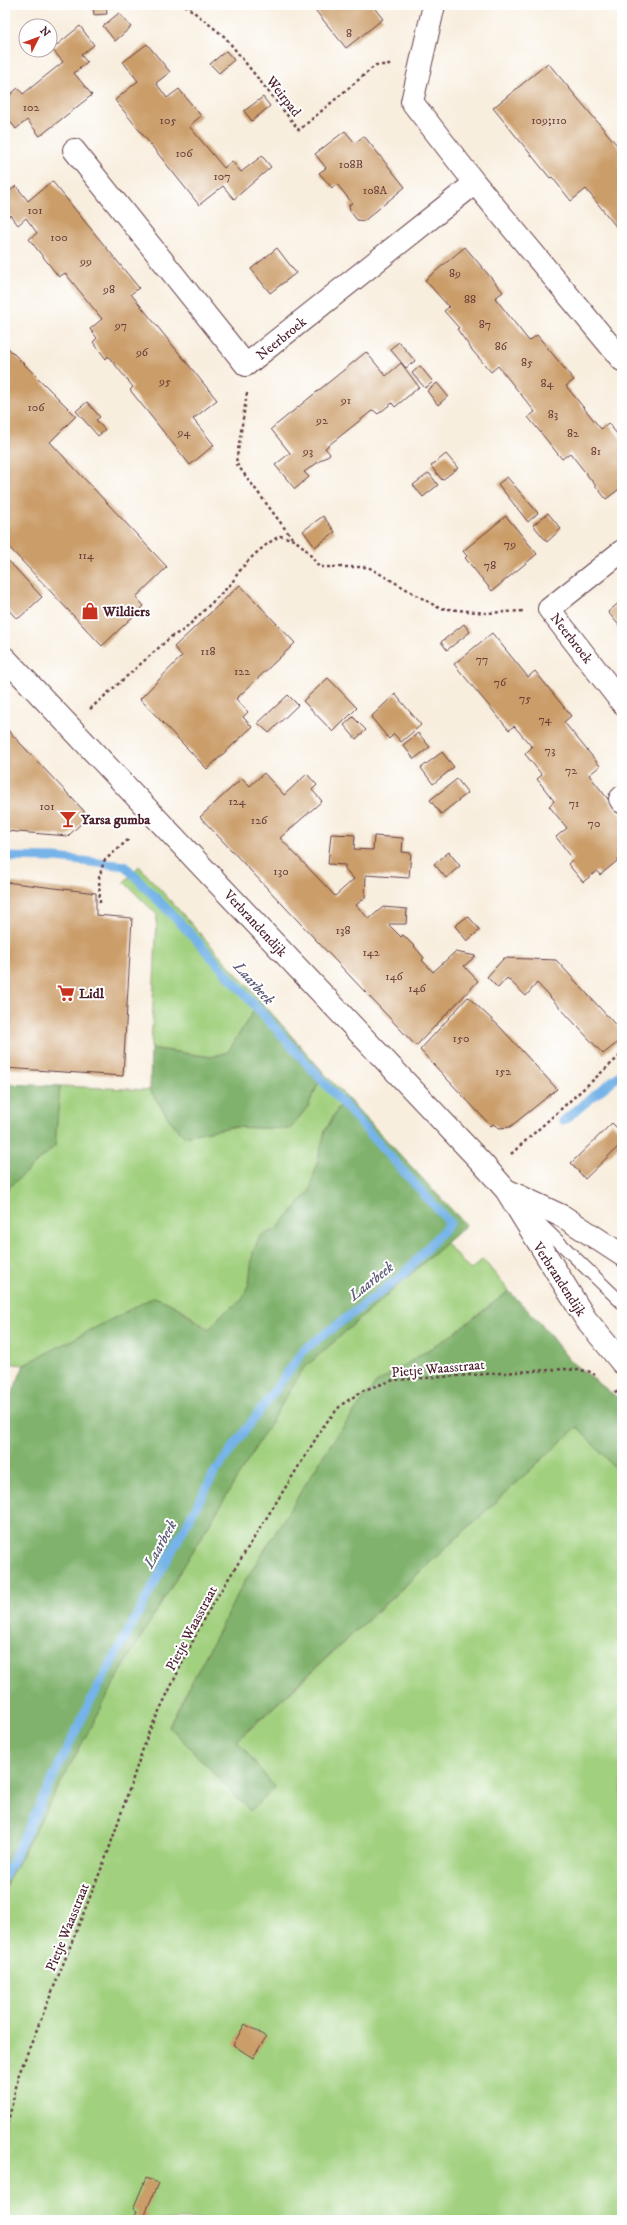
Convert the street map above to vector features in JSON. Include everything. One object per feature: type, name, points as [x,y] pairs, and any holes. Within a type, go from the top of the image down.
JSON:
[{"type":"street","points":[[434,5],[412,102],[475,183],[622,360]]},
{"type":"street","name":"Neerbroek","points":[[74,150],[246,365],[475,183]]},
{"type":"street","name":"Neerbroek","points":[[622,551],[549,609],[622,703]]},
{"type":"street","name":"Verbrandendijk","points":[[5,658],[506,1190],[585,1318],[622,1363]]},
{"type":"street","points":[[622,797],[620,799],[622,802]]},
{"type":"street","name":"Verbrandendijk","points":[[506,1190],[564,1217],[622,1255]]},
{"type":"lane","points":[[506,1190],[622,1303]]},
{"type":"path","name":"Weirpad","points":[[185,5],[225,37],[298,130],[376,65],[421,66]]},
{"type":"path","points":[[246,365],[248,396],[236,463],[292,538]]},
{"type":"path","points":[[70,727],[172,636],[184,630],[232,583],[236,576],[265,547],[280,536],[292,538],[299,542],[319,567],[368,567],[439,608],[486,613],[549,609]]},
{"type":"path","points":[[100,903],[99,878],[104,861],[129,839]]},
{"type":"path","points":[[506,1158],[622,1054]]},
{"type":"path","name":"Pietje Waasstraat","points":[[5,2135],[19,2074],[108,1852],[148,1734],[204,1618],[325,1424],[341,1404],[364,1390],[394,1380],[564,1369],[588,1371],[599,1377]]},
{"type":"green space","points":[[139,866],[260,1000],[228,1052],[211,1057],[151,1048],[157,915],[124,882]]},
{"type":"green space","points":[[260,1000],[323,1072],[309,1105],[290,1129],[231,1127],[184,1136],[169,1119],[150,1090],[151,1048],[211,1057],[228,1052]]},
{"type":"green space","points":[[323,1072],[345,1096],[325,1131],[310,1191],[277,1229],[260,1236],[253,1252],[249,1283],[242,1301],[222,1314],[209,1330],[183,1310],[154,1297],[24,1365],[5,1363],[5,1191],[55,1146],[60,1086],[150,1090],[169,1119],[184,1136],[231,1127],[290,1129],[309,1105]]},
{"type":"green space","points":[[5,1084],[60,1086],[55,1146],[5,1191]]},
{"type":"green space","points":[[345,1096],[466,1225],[303,1369],[127,1660],[5,1886],[5,1411],[24,1365],[154,1297],[183,1311],[209,1330],[222,1314],[242,1300],[249,1283],[253,1252],[260,1236],[277,1229],[310,1191],[325,1131]]},
{"type":"green space","points":[[446,1243],[470,1270],[483,1259],[509,1291],[450,1336],[375,1384],[330,1445],[242,1586],[169,1726],[250,1811],[275,1788],[237,1741],[577,1427],[622,1475],[622,2220],[5,2220],[5,1886],[127,1660],[303,1369]]},
{"type":"green space","points":[[509,1291],[541,1324],[571,1362],[622,1401],[622,1475],[577,1427],[237,1740],[275,1788],[250,1811],[169,1726],[242,1586],[330,1445],[375,1384],[450,1336]]},
{"type":"building","points":[[93,5],[106,5],[107,14],[94,15]]},
{"type":"building","points":[[311,5],[372,5],[383,19],[346,48]]},
{"type":"building","points":[[119,13],[131,27],[115,41],[103,26]]},
{"type":"building","points":[[80,26],[94,45],[81,55],[87,62],[74,73],[92,95],[40,136],[27,120],[16,129],[5,115],[5,99],[18,88],[23,94],[63,62],[58,56],[58,44]]},
{"type":"building","points":[[147,44],[170,72],[156,83],[167,98],[179,89],[201,116],[189,126],[224,168],[232,161],[241,172],[262,156],[271,167],[234,199],[223,186],[199,205],[115,100],[138,81],[123,62]]},
{"type":"building","points":[[226,51],[234,60],[219,73],[210,64]]},
{"type":"building","points":[[548,63],[622,151],[622,234],[586,189],[571,201],[552,177],[550,178],[493,108]]},
{"type":"building","points":[[263,97],[270,106],[252,121],[244,111]]},
{"type":"building","points":[[345,131],[355,143],[364,136],[405,187],[364,221],[357,220],[350,211],[349,205],[352,203],[337,184],[332,188],[319,173],[326,168],[315,154]]},
{"type":"building","points":[[52,181],[139,288],[131,294],[217,400],[193,419],[214,445],[190,465],[130,390],[133,387],[108,356],[106,359],[93,342],[97,338],[90,329],[102,319],[65,273],[59,277],[29,239],[37,233],[26,218],[18,225],[10,215],[5,219],[5,195],[16,186],[28,201]]},
{"type":"building","points":[[465,247],[503,292],[495,298],[529,341],[537,335],[574,380],[566,386],[601,429],[608,423],[622,440],[622,487],[606,499],[570,453],[562,459],[528,417],[535,412],[498,366],[491,372],[472,350],[457,329],[459,328],[444,311],[449,307],[425,280]]},
{"type":"building","points":[[277,248],[296,273],[270,293],[251,269]]},
{"type":"building","points":[[399,342],[415,361],[406,368],[390,349]]},
{"type":"building","points":[[5,345],[76,416],[50,442],[167,567],[136,597],[144,606],[102,646],[5,543]]},
{"type":"building","points":[[366,352],[386,376],[401,363],[419,387],[395,407],[392,403],[378,414],[373,410],[325,448],[330,454],[304,472],[309,477],[295,489],[275,465],[290,453],[271,429]]},
{"type":"building","points":[[420,366],[433,382],[425,388],[412,373]]},
{"type":"building","points":[[437,383],[448,396],[438,405],[427,391]]},
{"type":"building","points":[[87,402],[100,417],[96,420],[105,430],[98,436],[76,411]]},
{"type":"building","points":[[446,454],[458,468],[442,480],[431,466]]},
{"type":"building","points":[[429,473],[438,485],[423,497],[413,485]]},
{"type":"building","points":[[507,477],[538,513],[528,522],[498,484]]},
{"type":"building","points":[[548,513],[561,529],[547,542],[533,525]]},
{"type":"building","points":[[323,516],[335,532],[315,547],[303,531]]},
{"type":"building","points":[[506,516],[537,554],[492,591],[465,558],[467,556],[463,551]]},
{"type":"building","points":[[5,557],[42,597],[19,618],[15,617],[5,606]]},
{"type":"building","points":[[240,585],[295,643],[236,699],[248,712],[243,717],[252,727],[207,769],[140,699],[182,656],[174,647]]},
{"type":"building","points":[[622,600],[622,629],[608,612]]},
{"type":"building","points":[[464,624],[470,632],[447,650],[441,642]]},
{"type":"building","points":[[492,633],[528,677],[535,671],[571,716],[564,722],[600,766],[589,775],[622,817],[622,857],[600,875],[597,871],[583,882],[568,864],[573,859],[556,837],[567,828],[549,806],[554,801],[537,779],[542,775],[525,754],[532,747],[514,726],[509,730],[454,664]]},
{"type":"building","points":[[328,678],[357,708],[333,732],[303,701]]},
{"type":"building","points":[[395,694],[421,725],[401,742],[394,734],[389,739],[371,717]]},
{"type":"building","points":[[288,695],[298,705],[269,733],[258,723]]},
{"type":"building","points":[[353,717],[366,730],[356,739],[344,725]]},
{"type":"building","points":[[5,727],[84,811],[84,821],[68,836],[5,831]]},
{"type":"building","points":[[418,733],[430,747],[414,759],[403,745]]},
{"type":"building","points":[[442,752],[454,767],[433,784],[421,768]]},
{"type":"building","points":[[264,773],[284,795],[307,774],[317,785],[312,790],[322,801],[280,838],[335,896],[354,879],[345,869],[345,865],[328,864],[331,834],[355,835],[354,849],[373,850],[374,836],[403,838],[402,852],[411,853],[409,878],[366,875],[365,898],[356,905],[369,919],[383,907],[407,909],[406,924],[388,924],[401,937],[403,935],[415,947],[424,958],[422,960],[433,972],[455,952],[476,956],[464,966],[478,981],[416,1046],[200,817],[242,778],[250,786]]},
{"type":"building","points":[[457,779],[468,793],[441,814],[430,800]]},
{"type":"building","points":[[449,852],[460,866],[446,878],[434,864]]},
{"type":"building","name":"Lidl","points":[[5,882],[96,893],[96,915],[132,918],[123,1076],[5,1068]]},
{"type":"building","points":[[468,916],[480,930],[467,941],[455,926]]},
{"type":"building","points":[[504,958],[556,960],[622,1032],[622,1039],[603,1054],[537,983],[526,996],[507,978],[498,988],[487,977]]},
{"type":"building","points":[[468,997],[500,1027],[557,1089],[510,1127],[499,1128],[493,1124],[491,1126],[420,1050]]},
{"type":"building","points":[[612,1123],[622,1133],[622,1143],[585,1179],[571,1163]]},
{"type":"building","points":[[245,2024],[266,2037],[253,2058],[233,2045]]},
{"type":"building","points":[[146,2178],[158,2183],[145,2214],[148,2215],[147,2220],[133,2220],[137,2211],[133,2209]]},
{"type":"waterway","name":"Laarbeek","points":[[5,857],[56,858],[125,866],[189,932],[450,1223],[402,1276],[305,1349],[215,1472],[90,1702],[5,1876]]},
{"type":"waterway","points":[[563,1121],[622,1073]]},
{"type":"place","name":"Wildiers","points":[[90,611]]},
{"type":"place","name":"Yarsa gumba","points":[[68,819]]},
{"type":"place","name":"Lidl","points":[[66,993]]}]
